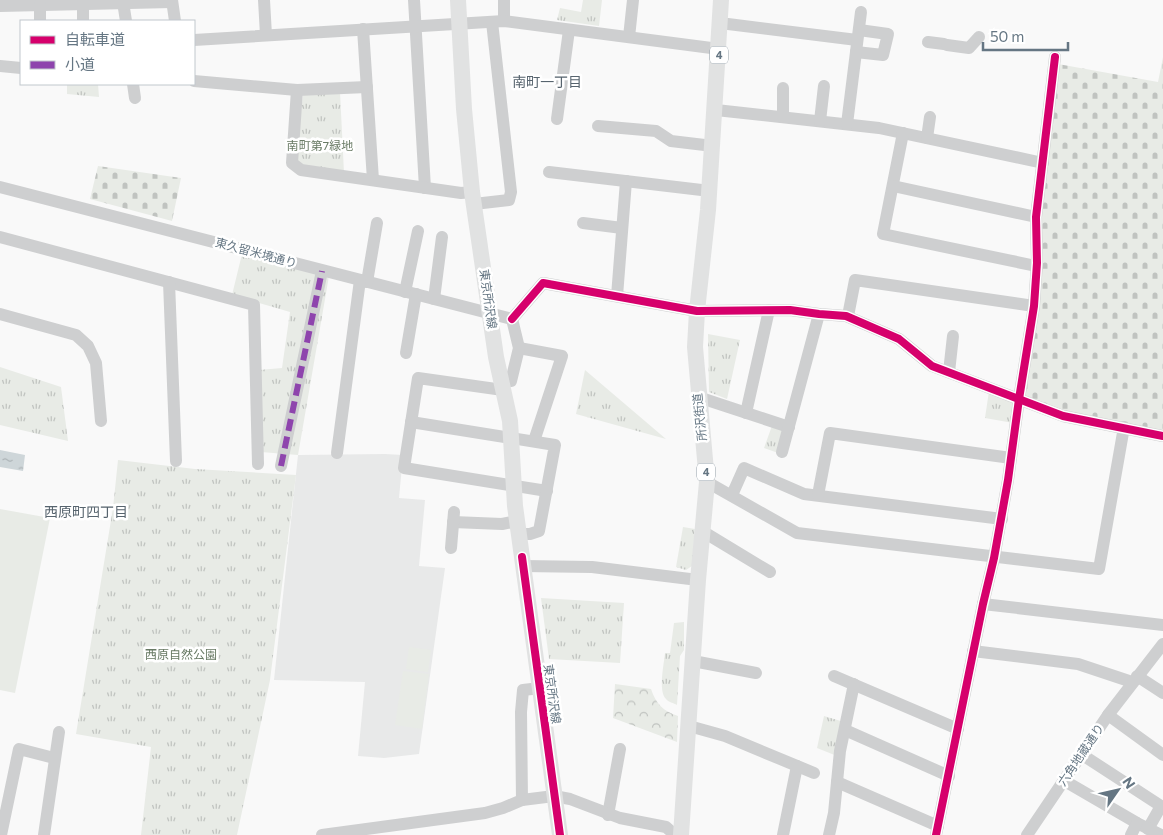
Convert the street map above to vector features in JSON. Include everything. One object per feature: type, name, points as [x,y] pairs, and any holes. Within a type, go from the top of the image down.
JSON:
[{"type":"main road","name":"東京所沢線","points":[[458,0],[464,109],[473,198],[496,358],[511,438],[518,527],[560,835]]},
{"type":"main road","name":"所沢街道","points":[[681,835],[698,580],[707,482],[694,347],[696,311],[710,192],[721,0]]},
{"type":"street","points":[[264,0],[266,36]]},
{"type":"street","points":[[414,0],[425,188]]},
{"type":"street","points":[[297,90],[292,163],[301,170],[461,193],[473,198],[509,200],[511,192],[498,21],[504,0]]},
{"type":"street","points":[[629,37],[633,0]]},
{"type":"street","points":[[0,6],[172,1],[175,20]]},
{"type":"street","points":[[123,2],[126,20]]},
{"type":"street","points":[[83,4],[83,20]]},
{"type":"street","points":[[40,5],[40,20]]},
{"type":"street","points":[[847,124],[861,12]]},
{"type":"street","points":[[195,40],[498,21],[719,49]]},
{"type":"street","points":[[720,23],[829,31],[857,40]]},
{"type":"street","points":[[363,29],[373,180]]},
{"type":"street","points":[[557,119],[569,30]]},
{"type":"street","points":[[928,42],[970,48],[979,37]]},
{"type":"street","points":[[837,782],[937,830],[1002,519],[1034,306],[1036,217],[1055,57]]},
{"type":"street","points":[[0,66],[20,68]]},
{"type":"street","points":[[195,81],[297,90],[367,87]]},
{"type":"street","points":[[133,85],[135,98]]},
{"type":"street","points":[[820,121],[824,86]]},
{"type":"street","points":[[783,88],[783,117]]},
{"type":"street","points":[[716,110],[879,128],[1043,163]]},
{"type":"street","points":[[926,138],[930,117]]},
{"type":"street","points":[[598,126],[615,122],[656,131],[671,141],[713,146]]},
{"type":"street","points":[[903,133],[883,234],[1036,266]]},
{"type":"street","points":[[549,172],[710,192]]},
{"type":"street","points":[[617,296],[626,181]]},
{"type":"street","points":[[893,186],[1036,217]]},
{"type":"street","name":"東久留米境通り","points":[[0,187],[512,319]]},
{"type":"street","points":[[583,223],[622,228]]},
{"type":"street","points":[[337,453],[363,281],[377,224]]},
{"type":"street","points":[[406,353],[410,293],[418,231]]},
{"type":"street","points":[[0,237],[254,305],[258,464]]},
{"type":"street","points":[[434,299],[442,237]]},
{"type":"street","points":[[281,466],[322,271]]},
{"type":"street","points":[[848,316],[856,280],[1034,306]]},
{"type":"street","points":[[169,282],[176,461]]},
{"type":"street","points":[[546,491],[404,468],[418,378],[502,386],[511,381],[519,348],[512,319],[543,283],[696,311],[790,310],[848,316],[899,339],[932,366],[1063,416],[1163,436]]},
{"type":"street","points":[[746,412],[769,310]]},
{"type":"street","points":[[0,314],[76,336],[88,346],[96,363],[101,421]]},
{"type":"street","points":[[782,452],[819,314]]},
{"type":"street","points":[[949,372],[953,336]]},
{"type":"street","points":[[519,348],[562,356],[534,441]]},
{"type":"street","points":[[698,397],[789,427]]},
{"type":"street","points":[[411,422],[555,445],[539,531],[530,534],[518,527],[454,517],[451,548]]},
{"type":"street","points":[[707,482],[797,533],[994,558],[1099,569],[1124,427]]},
{"type":"street","points":[[818,495],[830,432],[1011,458]]},
{"type":"street","points":[[732,495],[744,468],[804,494],[1002,519]]},
{"type":"street","points":[[702,531],[770,572]]},
{"type":"street","points":[[524,566],[592,567],[698,580]]},
{"type":"street","points":[[983,604],[1163,624]]},
{"type":"street","name":"六角地蔵通り","points":[[1027,835],[1108,715],[1163,644]]},
{"type":"street","points":[[974,651],[1078,664],[1135,679],[1163,693]]},
{"type":"street","points":[[693,661],[756,673]]},
{"type":"street","points":[[834,676],[958,729]]},
{"type":"street","points":[[829,835],[844,730],[854,684]]},
{"type":"street","points":[[522,800],[521,712],[523,690],[540,688]]},
{"type":"street","points":[[1108,715],[1163,755]]},
{"type":"street","points":[[688,726],[725,736],[814,773]]},
{"type":"street","points":[[844,730],[949,776]]},
{"type":"street","points":[[44,835],[59,732]]},
{"type":"street","points":[[2,835],[19,749],[54,758]]},
{"type":"street","points":[[608,815],[620,749]]},
{"type":"street","points":[[1081,754],[1161,806],[1143,826],[1131,835]]},
{"type":"street","points":[[784,835],[784,808],[797,766]]},
{"type":"street","points":[[1063,780],[1161,835]]},
{"type":"street","points":[[322,835],[485,813],[522,800],[554,796],[570,799],[608,815],[666,827],[675,835]]},
{"type":"shaded area","points":[[298,455],[403,455],[399,498],[425,500],[419,566],[445,568],[419,754],[384,758],[358,756],[365,682],[274,680]]},
{"type":"green space","points":[[583,0],[602,0],[599,26],[557,20],[560,8],[581,12]]},
{"type":"green space","points":[[1163,57],[1163,432],[1086,418],[1022,397],[1041,206],[1058,64],[1158,82]]},
{"type":"green space","points":[[67,85],[98,85],[99,97],[67,94]]},
{"type":"green space","name":"南町第7緑地","points":[[340,92],[344,173],[303,167],[295,161],[303,95]]},
{"type":"green space","points":[[98,166],[181,178],[172,221],[90,199]]},
{"type":"green space","points":[[242,254],[329,276],[298,455],[261,452],[259,370],[282,368],[290,312],[232,295]]},
{"type":"green space","points":[[708,334],[740,340],[727,399],[709,392]]},
{"type":"green space","points":[[0,367],[61,387],[68,441],[0,425]]},
{"type":"green space","points":[[585,370],[666,439],[576,414]]},
{"type":"green space","points":[[989,391],[1015,400],[1013,423],[985,418]]},
{"type":"green space","points":[[773,423],[788,428],[781,454],[764,448]]},
{"type":"green space","name":"西原自然公園","points":[[118,460],[195,469],[296,475],[270,680],[237,835],[141,835],[151,747],[76,734],[113,508]]},
{"type":"green space","points":[[0,509],[50,518],[15,693],[0,690]]},
{"type":"green space","points":[[683,527],[695,529],[692,566],[686,570],[676,567]]},
{"type":"green space","points":[[541,598],[624,603],[620,663],[549,659]]},
{"type":"green space","points":[[684,622],[684,650],[680,656],[677,705],[667,700],[664,695],[662,677],[665,653],[670,653],[674,623]]},
{"type":"green space","points":[[409,647],[431,650],[428,672],[406,669]]},
{"type":"green space","points":[[403,671],[429,674],[422,729],[395,725]]},
{"type":"green space","points":[[615,684],[651,689],[655,699],[661,706],[668,712],[678,716],[677,742],[613,718]]},
{"type":"green space","points":[[824,716],[844,722],[837,756],[817,748]]},
{"type":"water","points":[[0,450],[25,455],[23,471],[0,467]]},
{"type":"marked path","points":[[281,466],[322,271]]},
{"type":"cycle path","points":[[936,835],[994,558],[1008,480],[1034,306],[1037,263],[1036,217],[1055,57]]},
{"type":"cycle path","points":[[512,319],[543,283],[697,311],[790,310],[846,316],[899,339],[932,366],[1063,416],[1163,436]]},
{"type":"cycle path","points":[[522,557],[560,835]]},
{"type":"district","name":"南町一丁目","points":[[547,82]]},
{"type":"district","name":"西原町四丁目","points":[[86,512]]}]
